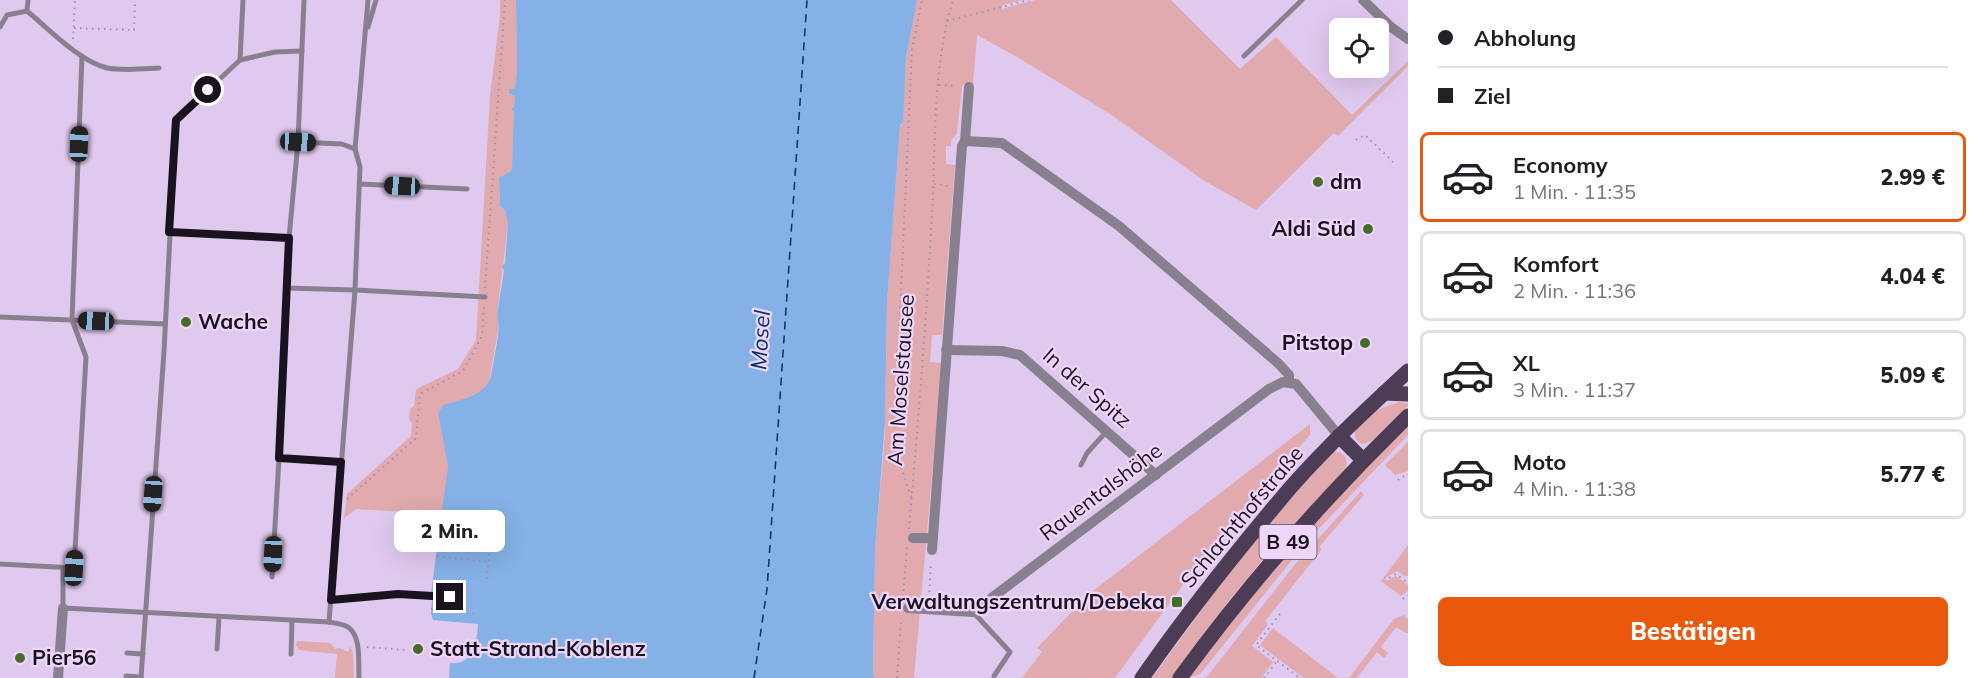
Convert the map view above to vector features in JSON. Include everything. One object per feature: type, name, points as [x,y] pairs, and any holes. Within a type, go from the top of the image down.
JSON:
[{"type":"main road","name":"Schlachthofstraße","points":[[1142,678],[1192,610],[1292,487],[1339,436],[1408,371]]},
{"type":"main road","points":[[1384,393],[1408,394]]},
{"type":"main road","name":"B 49","points":[[1180,678],[1265,568],[1311,514],[1408,416]]},
{"type":"main road","points":[[1339,436],[1363,460]]},
{"type":"street","points":[[1363,0],[1391,27],[1408,39]]},
{"type":"street","name":"Am Moselstausee","points":[[932,550],[962,146],[965,141],[969,87]]},
{"type":"street","points":[[965,141],[1002,143],[1119,226],[1279,364],[1289,375],[1289,382],[1296,384],[1303,391],[1339,436]]},
{"type":"street","name":"In der Spitz","points":[[946,350],[1002,351],[1020,355],[1156,475]]},
{"type":"street","name":"Rauentalshöhe","points":[[973,612],[1269,388],[1289,382]]},
{"type":"street","points":[[913,538],[933,538]]},
{"type":"street","points":[[58,678],[63,608]]},
{"type":"street","points":[[904,608],[973,612]]},
{"type":"lane","points":[[27,0],[27,11]]},
{"type":"lane","points":[[240,60],[243,0]]},
{"type":"lane","points":[[272,577],[286,288],[298,142],[304,0]]},
{"type":"lane","points":[[329,622],[355,290],[360,167],[355,149],[368,0]]},
{"type":"lane","points":[[365,37],[376,0]]},
{"type":"lane","points":[[1244,56],[1302,0]]},
{"type":"lane","points":[[0,27],[7,15],[27,11]]},
{"type":"lane","points":[[27,11],[82,56],[105,67],[130,70],[159,68]]},
{"type":"lane","points":[[126,676],[141,677],[165,324],[176,120],[240,60],[275,52],[302,51]]},
{"type":"lane","points":[[0,564],[74,568],[86,357],[72,320],[82,56]]},
{"type":"lane","points":[[298,142],[342,144],[355,149]]},
{"type":"lane","points":[[360,184],[467,189]]},
{"type":"lane","points":[[169,232],[289,238]]},
{"type":"lane","points":[[286,288],[484,297]]},
{"type":"lane","points":[[0,317],[165,324]]},
{"type":"lane","points":[[1081,465],[1087,453],[1107,431]]},
{"type":"lane","points":[[279,458],[341,462]]},
{"type":"lane","points":[[63,568],[63,608],[329,622],[348,627],[355,636],[358,647],[358,678]]},
{"type":"lane","points":[[331,600],[398,594],[450,597]]},
{"type":"lane","points":[[973,612],[1010,652],[994,676]]},
{"type":"lane","points":[[217,649],[219,618]]},
{"type":"lane","points":[[291,654],[292,621]]},
{"type":"lane","points":[[127,653],[142,654]]},
{"type":"path","points":[[73,49],[75,0]]},
{"type":"path","points":[[74,28],[134,30],[135,0]]},
{"type":"path","points":[[339,503],[351,497],[416,438],[420,394],[463,370],[482,336],[505,0]]},
{"type":"path","points":[[912,499],[894,446],[912,49],[922,0]]},
{"type":"path","name":"Am Moselstausee","points":[[897,678],[926,326],[934,184],[934,135],[946,21],[953,0]]},
{"type":"path","points":[[946,21],[1029,0]]},
{"type":"path","points":[[939,85],[969,87]]},
{"type":"path","points":[[1356,140],[1365,135],[1393,162]]},
{"type":"path","points":[[1398,480],[1408,475]]},
{"type":"path","points":[[487,579],[490,545]]},
{"type":"path","points":[[929,610],[932,550]]},
{"type":"path","points":[[436,556],[489,562]]},
{"type":"path","points":[[1384,577],[1387,579],[1396,574],[1408,583]]},
{"type":"path","points":[[1403,599],[1408,595]]},
{"type":"path","points":[[431,609],[477,614]]},
{"type":"path","points":[[1280,614],[1256,645],[1300,678]]},
{"type":"path","points":[[358,647],[406,650]]},
{"type":"path","points":[[1264,678],[1277,661]]},
{"type":"shaded area","points":[[500,0],[516,0],[517,69],[515,88],[509,89],[515,96],[512,166],[511,171],[499,179],[500,206],[505,210],[508,223],[497,315],[498,330],[489,382],[483,390],[471,397],[450,403],[438,414],[448,466],[443,514],[356,509],[344,518],[347,494],[411,436],[410,409],[414,406],[416,389],[458,369],[476,340],[490,96]]},
{"type":"shaded area","points":[[917,0],[1022,0],[1003,5],[1001,9],[1035,0],[1171,0],[1240,69],[1276,37],[1352,115],[1408,61],[1408,66],[1338,136],[1334,133],[1256,210],[1203,180],[1110,114],[977,35],[973,84],[967,83],[962,86],[957,133],[951,141],[951,146],[946,146],[946,164],[955,165],[942,335],[932,335],[930,362],[942,363],[914,678],[876,678],[873,676],[875,550],[885,434],[887,302],[906,57]]},
{"type":"shaded area","points":[[1399,402],[1408,403],[1408,406],[1371,441],[1363,444],[1357,441],[1355,430],[1377,410]]},
{"type":"shaded area","points":[[1310,424],[1310,435],[1215,541],[1115,678],[1022,678],[1042,652],[1037,648],[1089,594]]},
{"type":"shaded area","points":[[1408,424],[1408,435],[1308,540],[1200,674],[1188,678],[1223,631],[1314,520]]},
{"type":"shaded area","points":[[1408,442],[1408,471],[1395,475],[1385,465]]},
{"type":"shaded area","points":[[1332,452],[1344,455],[1347,463],[1345,469],[1269,552],[1227,603],[1173,678],[1152,678],[1246,549]]},
{"type":"shaded area","points":[[1361,491],[1364,495],[1319,547],[1322,549],[1265,621],[1268,624],[1252,646],[1273,662],[1261,678],[1206,678],[1292,568]]},
{"type":"shaded area","points":[[1408,545],[1408,576],[1397,571],[1385,576]]},
{"type":"shaded area","points":[[1396,576],[1408,585],[1408,591],[1401,596],[1381,581],[1383,578],[1387,581]]},
{"type":"shaded area","points":[[1404,615],[1408,619],[1408,633],[1396,627],[1381,647],[1388,653],[1384,658],[1377,652],[1357,678],[1349,678],[1394,619]]},
{"type":"shaded area","points":[[1273,628],[1338,678],[1304,678],[1260,645]]},
{"type":"shaded area","points":[[297,641],[330,643],[335,649],[340,648],[348,652],[350,646],[353,653],[354,678],[335,678],[337,654],[299,650],[296,645]]},
{"type":"water","name":"Mosel","points":[[516,0],[917,0],[906,57],[903,122],[900,126],[887,302],[885,423],[875,550],[873,676],[876,678],[449,678],[450,663],[458,663],[469,657],[475,645],[478,624],[433,620],[432,600],[415,598],[416,592],[431,593],[448,466],[438,414],[443,405],[472,396],[484,389],[491,376],[497,345],[497,315],[508,223],[505,210],[500,206],[499,178],[511,171],[512,166],[514,111],[511,109],[514,107],[515,96],[509,93],[509,89],[515,88],[517,69]]},
{"type":"ferry route","points":[[754,678],[767,589],[807,0]]},
{"type":"place","name":"dm","points":[[1318,182]]},
{"type":"place","name":"Aldi Süd","points":[[1368,229]]},
{"type":"place","name":"Wache","points":[[186,322]]},
{"type":"place","name":"Pitstop","points":[[1365,343]]},
{"type":"place","name":"Verwaltungszentrum/Debeka","points":[[1177,602]]},
{"type":"place","name":"Statt-Strand-Koblenz","points":[[418,649]]},
{"type":"place","name":"Pier56","points":[[20,658]]},
{"type":"route","points":[[208,90],[176,120],[169,232],[289,238],[279,458],[341,462],[331,600],[398,594],[450,597]]}]
